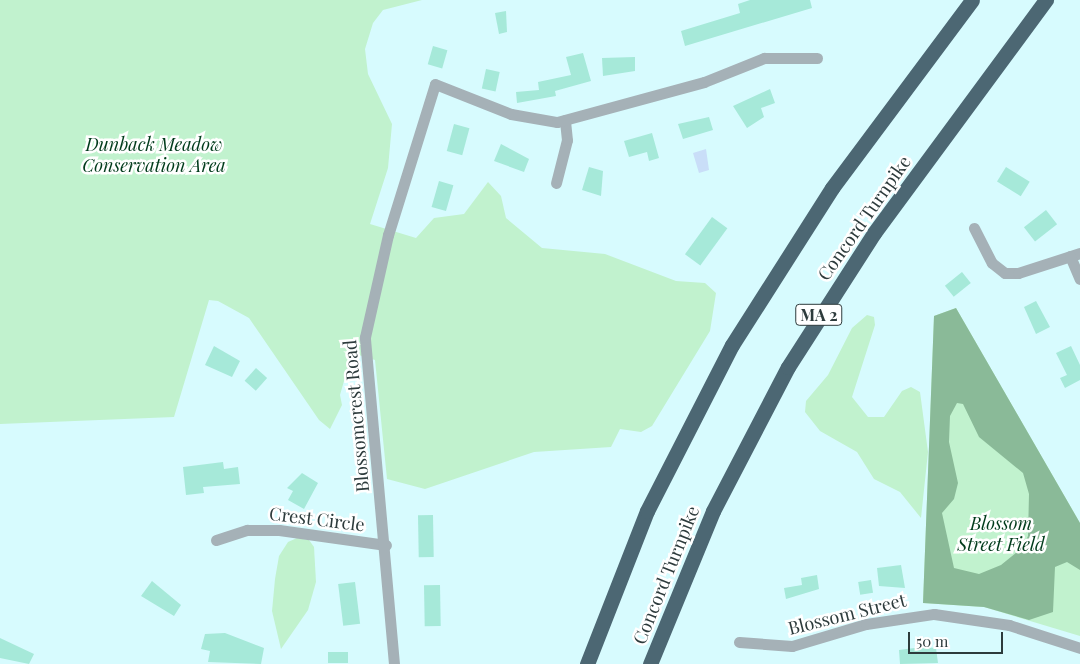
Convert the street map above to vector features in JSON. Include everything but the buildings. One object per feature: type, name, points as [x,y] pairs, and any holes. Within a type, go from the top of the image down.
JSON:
[{"type":"highway","points":[[587,664],[654,496],[732,345],[832,188],[972,0]]},
{"type":"highway","name":"Concord Turnpike","points":[[650,664],[712,511],[788,367],[869,239],[1046,0]]},
{"type":"street","points":[[556,183],[567,140],[565,120],[668,93],[764,58],[817,58]]},
{"type":"street","name":"Blossomcrest Road","points":[[394,664],[386,545],[365,337],[388,235],[435,84],[511,114],[539,122],[565,120]]},
{"type":"street","points":[[974,228],[994,266],[1004,273],[1018,273],[1075,254],[1080,279]]},
{"type":"street","name":"Crest Circle","points":[[216,540],[247,530],[279,530],[386,545]]},
{"type":"street","name":"Blossom Street","points":[[739,642],[792,646],[876,622],[942,614],[1009,625],[1080,648]]},
{"type":"green space","name":"Dunback Meadow Conservation Area","points":[[0,0],[422,0],[383,10],[373,23],[365,49],[368,74],[392,124],[388,168],[370,224],[416,238],[434,218],[464,214],[488,182],[501,196],[506,218],[542,248],[605,254],[676,281],[705,283],[716,293],[710,331],[652,426],[641,432],[620,429],[611,447],[534,452],[425,489],[387,479],[375,360],[352,353],[340,395],[342,405],[330,429],[319,420],[249,318],[218,301],[209,300],[174,417],[0,424]]},
{"type":"green space","name":"Blossom Street Field","points":[[956,308],[1080,523],[1080,636],[984,607],[923,603],[934,316]]},
{"type":"green space","name":"Blossom Street Field","points":[[956,308],[1080,523],[1080,570],[1067,562],[1055,567],[1053,612],[1029,620],[984,607],[923,603],[934,316]],"holes":[[[957,403],[963,404],[979,437],[1023,473],[1029,494],[1028,536],[1022,548],[1001,565],[979,574],[954,568],[942,513],[954,499],[958,483],[949,442],[950,416]]]},
{"type":"green space","points":[[867,315],[874,317],[875,325],[852,397],[868,417],[884,417],[902,391],[911,387],[920,392],[928,452],[921,518],[900,492],[874,479],[857,452],[820,431],[805,412],[806,401],[828,375],[852,328]]},
{"type":"green space","points":[[297,538],[309,540],[314,547],[316,582],[308,610],[281,649],[272,611],[275,579],[279,556],[288,542]]},
{"type":"water","points":[[706,149],[709,170],[699,173],[693,153]]}]
